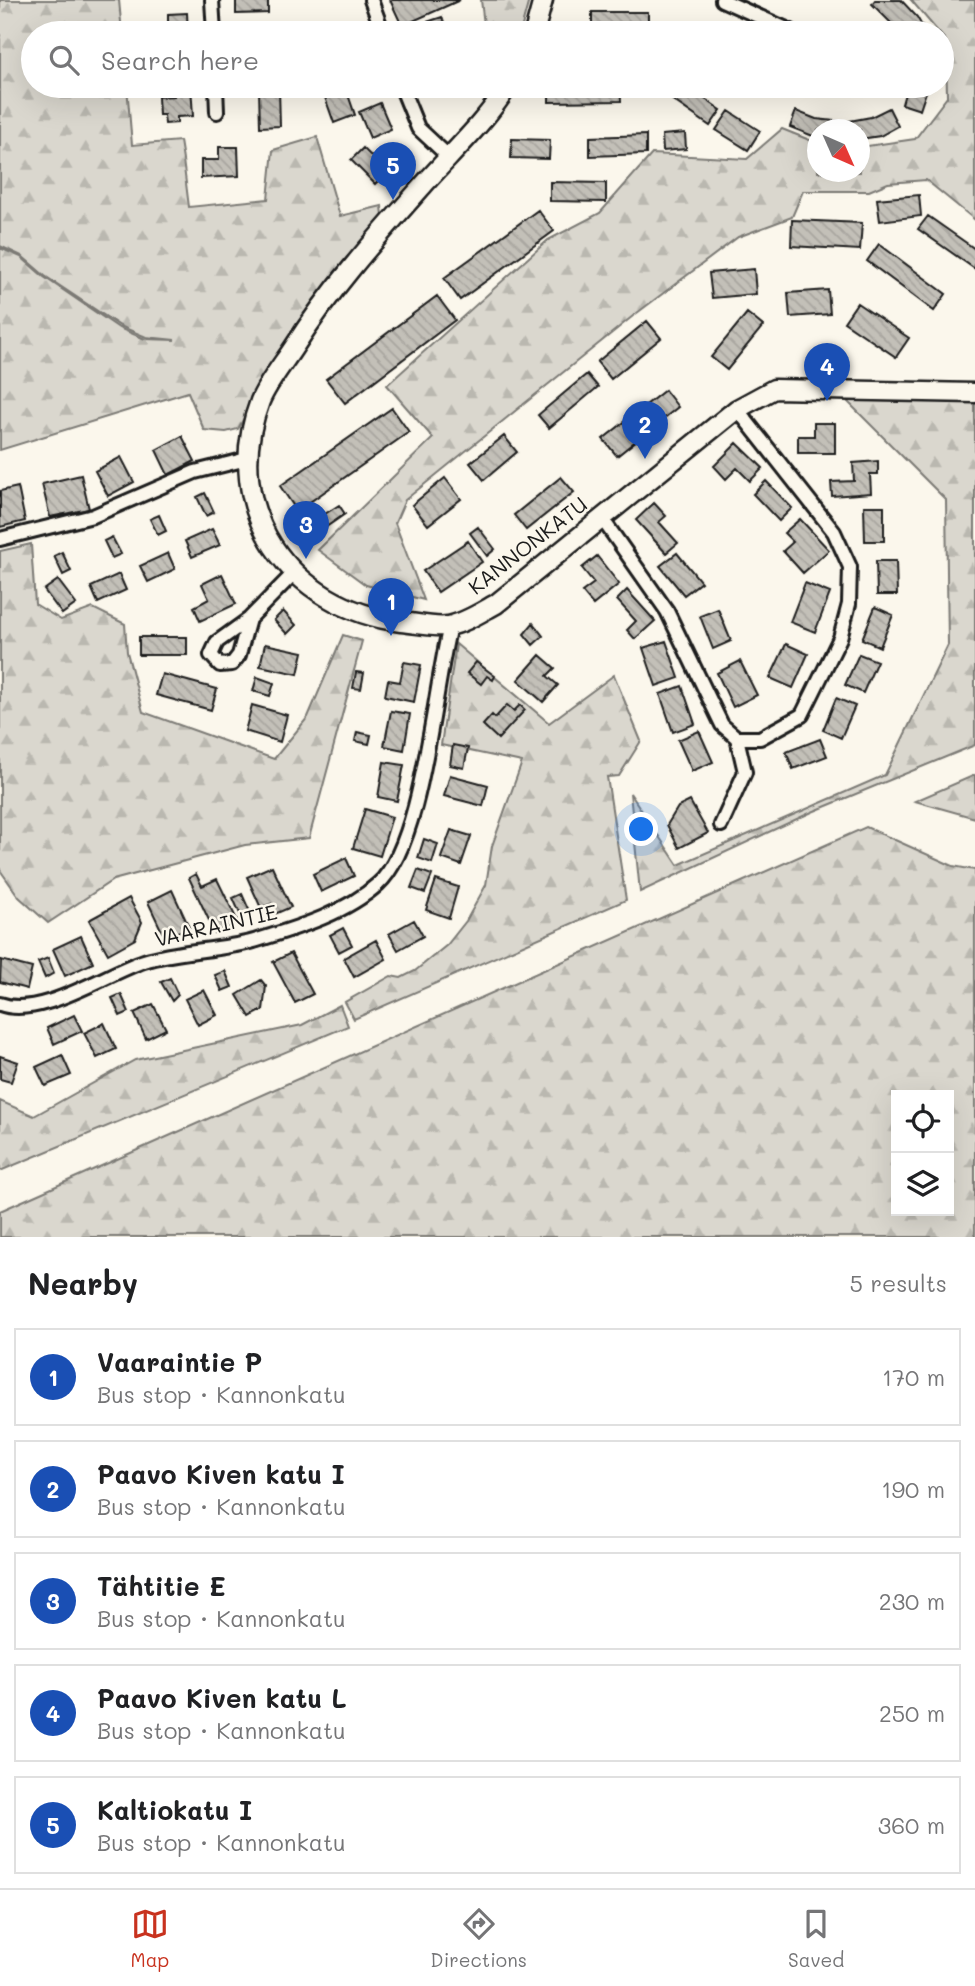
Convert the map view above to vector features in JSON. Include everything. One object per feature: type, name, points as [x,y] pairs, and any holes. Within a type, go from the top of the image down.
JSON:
[{"type":"street","points":[[212,0],[213,21]]},
{"type":"street","points":[[371,0],[379,21]]},
{"type":"street","points":[[537,21],[543,0]]},
{"type":"street","points":[[722,0],[769,21]]},
{"type":"street","points":[[216,98],[217,112]]},
{"type":"street","points":[[405,98],[418,128],[449,157]]},
{"type":"street","points":[[450,626],[381,619],[353,612],[328,600],[295,572],[265,534],[254,507],[247,459],[261,398],[333,289],[498,98]]},
{"type":"street","name":"KANNONKATU","points":[[450,626],[496,604],[737,409],[774,389],[975,393]]},
{"type":"street","points":[[737,409],[834,532],[850,567],[849,604],[840,638],[802,715],[760,738],[737,738]]},
{"type":"street","points":[[0,539],[93,516],[195,472],[247,459]]},
{"type":"street","points":[[601,517],[667,611],[722,725],[737,738],[745,772],[721,825]]},
{"type":"street","points":[[248,619],[295,572]]},
{"type":"street","name":"VAARAINTIE","points":[[0,1003],[9,1007],[34,1006],[146,961],[252,941],[305,924],[353,902],[380,883],[395,862],[409,823],[450,626]]},
{"type":"green space","points":[[0,0],[119,0],[121,21],[21,21],[21,98],[128,98],[132,145],[180,141],[189,207],[268,199],[273,150],[317,137],[340,216],[382,206],[383,216],[334,273],[255,389],[252,403],[238,429],[226,432],[204,430],[188,392],[0,450],[0,248],[21,257],[44,277],[119,328],[145,339],[175,340],[146,337],[120,326],[45,276],[22,256],[0,246]]},
{"type":"green space","points":[[481,0],[529,0],[523,21],[484,21]]},
{"type":"green space","points":[[911,0],[975,0],[975,220],[926,180],[888,183],[869,191],[803,191],[792,217],[738,237],[633,316],[405,500],[395,523],[424,600],[366,585],[318,550],[433,438],[387,385],[548,240],[600,213],[652,154],[747,159],[782,129],[807,139],[807,182],[870,182],[870,146],[915,139],[946,98],[954,98],[954,21],[929,21]]},
{"type":"green space","points":[[847,401],[975,401],[975,745],[812,812],[640,892],[630,793],[678,865],[885,775],[948,645],[946,500]]},
{"type":"green space","points":[[31,544],[35,604],[61,620],[93,608],[125,624],[127,652],[143,712],[274,759],[308,717],[343,635],[362,641],[309,838],[245,845],[113,880],[48,923],[19,897],[0,870],[0,551]]},
{"type":"green space","points":[[456,644],[549,723],[614,675],[641,741],[619,776],[607,777],[626,900],[354,1019],[345,1002],[391,976],[401,978],[415,971],[447,945],[466,921],[486,885],[492,846],[522,762],[441,745]]},
{"type":"green space","points":[[975,775],[975,818],[915,801]]},
{"type":"green space","points":[[866,827],[953,866],[975,870],[975,1237],[0,1237],[0,1211]]},
{"type":"green space","points":[[340,1005],[348,1026],[0,1171],[0,1101],[34,1116],[135,1060],[302,1025]]},
{"type":"building","points":[[236,0],[268,0],[268,13],[236,14]]},
{"type":"building","points":[[390,0],[460,0],[413,21],[400,21]]},
{"type":"building","points":[[875,0],[901,0],[919,21],[889,21],[872,4]]},
{"type":"building","points":[[592,12],[648,12],[648,21],[592,21]]},
{"type":"building","points":[[187,13],[187,21],[168,21],[168,14]]},
{"type":"building","points":[[158,98],[192,98],[193,116],[177,117],[177,123],[165,124],[164,115],[159,115]]},
{"type":"building","points":[[259,98],[279,98],[280,126],[260,127]]},
{"type":"building","points":[[325,98],[349,98],[355,115],[334,123]]},
{"type":"building","points":[[549,98],[621,98],[621,101],[549,102]]},
{"type":"building","points":[[670,98],[704,98],[721,110],[710,126]]},
{"type":"building","points":[[904,98],[924,98],[920,110],[902,104]]},
{"type":"building","points":[[380,103],[391,129],[370,138],[359,112]]},
{"type":"building","points":[[889,108],[898,126],[880,136],[870,138],[870,119],[860,119]]},
{"type":"building","points":[[729,111],[760,131],[748,150],[716,130]]},
{"type":"building","points":[[796,111],[816,119],[807,119],[807,134],[790,127]]},
{"type":"building","points":[[685,133],[686,149],[663,151],[662,135]]},
{"type":"building","points":[[646,135],[646,154],[590,156],[590,137]]},
{"type":"building","points":[[512,139],[550,140],[549,159],[511,158]]},
{"type":"building","points":[[219,147],[238,147],[239,176],[201,178],[201,160],[219,160]]},
{"type":"building","points":[[363,148],[387,172],[375,184],[351,160]]},
{"type":"building","points":[[550,182],[606,183],[606,202],[550,201]]},
{"type":"building","points":[[919,195],[921,216],[880,221],[877,199]]},
{"type":"building","points":[[538,210],[554,231],[460,300],[444,278]]},
{"type":"building","points":[[928,216],[975,249],[975,269],[918,229]]},
{"type":"building","points":[[792,220],[862,223],[860,250],[791,246]]},
{"type":"building","points":[[879,244],[946,294],[934,311],[867,261]]},
{"type":"building","points":[[754,269],[756,294],[712,298],[709,273]]},
{"type":"building","points":[[828,290],[830,314],[790,317],[788,293]]},
{"type":"building","points":[[437,296],[455,320],[345,403],[326,379]]},
{"type":"building","points":[[857,303],[909,338],[896,357],[844,322]]},
{"type":"building","points":[[747,313],[763,326],[727,370],[711,357]]},
{"type":"building","points":[[647,321],[661,338],[611,379],[597,362]]},
{"type":"building","points":[[587,374],[598,387],[549,428],[538,415]]},
{"type":"building","points":[[665,390],[678,407],[617,456],[603,439]]},
{"type":"building","points":[[392,408],[409,432],[297,511],[280,486]]},
{"type":"building","points":[[814,423],[835,423],[835,453],[798,453],[798,436],[814,436]]},
{"type":"building","points":[[182,436],[195,461],[168,475],[156,450]]},
{"type":"building","points":[[504,436],[517,452],[484,480],[470,463]]},
{"type":"building","points":[[737,443],[763,468],[750,481],[737,468],[726,479],[714,466]]},
{"type":"building","points":[[121,457],[134,482],[108,496],[95,471]]},
{"type":"building","points":[[878,461],[878,474],[870,474],[871,493],[832,496],[831,482],[854,481],[853,463]]},
{"type":"building","points":[[81,475],[89,509],[50,517],[42,484]]},
{"type":"building","points":[[561,477],[574,492],[526,530],[514,515]]},
{"type":"building","points":[[445,478],[461,499],[428,525],[412,505]]},
{"type":"building","points":[[766,481],[792,508],[779,521],[753,494]]},
{"type":"building","points":[[18,487],[25,521],[0,527],[0,491]]},
{"type":"building","points":[[205,493],[214,512],[206,516],[197,497]]},
{"type":"building","points":[[654,503],[666,516],[659,522],[678,543],[666,553],[636,520]]},
{"type":"building","points":[[339,505],[345,514],[313,536],[306,526]]},
{"type":"building","points":[[864,506],[884,506],[884,541],[865,541]]},
{"type":"building","points":[[159,515],[166,531],[158,535],[150,519]]},
{"type":"building","points":[[800,519],[829,550],[803,573],[783,551],[793,542],[784,533]]},
{"type":"building","points":[[478,527],[495,549],[487,556],[470,533]]},
{"type":"building","points":[[212,529],[220,545],[192,557],[185,541]]},
{"type":"building","points":[[112,537],[121,554],[112,558],[104,541]]},
{"type":"building","points":[[468,541],[482,562],[438,592],[423,571]]},
{"type":"building","points":[[62,552],[71,571],[63,575],[54,556]]},
{"type":"building","points":[[168,553],[175,569],[148,582],[140,566]]},
{"type":"building","points":[[677,553],[701,582],[684,595],[660,566]]},
{"type":"building","points":[[597,556],[619,584],[593,605],[582,592],[594,583],[582,568]]},
{"type":"building","points":[[876,561],[896,561],[897,595],[877,595]]},
{"type":"building","points":[[119,574],[126,590],[98,603],[91,587]]},
{"type":"building","points":[[222,574],[236,604],[200,621],[194,607],[209,599],[202,584]]},
{"type":"building","points":[[58,580],[76,604],[62,614],[44,590]]},
{"type":"building","points":[[805,583],[830,593],[815,632],[790,622]]},
{"type":"building","points":[[627,590],[655,621],[635,639],[627,630],[636,621],[617,600]]},
{"type":"building","points":[[875,607],[893,615],[880,647],[862,639]]},
{"type":"building","points":[[718,609],[731,641],[713,649],[700,616]]},
{"type":"building","points":[[283,611],[296,625],[287,634],[274,620]]},
{"type":"building","points":[[533,623],[543,636],[533,645],[524,634]]},
{"type":"building","points":[[139,637],[187,637],[187,655],[139,655]]},
{"type":"building","points":[[666,641],[679,678],[656,686],[643,648]]},
{"type":"building","points":[[265,644],[303,652],[298,674],[260,666]]},
{"type":"building","points":[[786,644],[808,654],[793,688],[770,678]]},
{"type":"building","points":[[859,654],[877,661],[863,693],[845,685]]},
{"type":"building","points":[[540,655],[555,668],[547,676],[558,685],[543,702],[518,680]]},
{"type":"building","points":[[740,661],[757,695],[733,707],[717,673]]},
{"type":"building","points":[[404,662],[421,665],[414,702],[385,696],[388,680],[400,682]]},
{"type":"building","points":[[476,662],[495,676],[493,680],[487,676],[481,684],[467,673]]},
{"type":"building","points":[[356,672],[364,673],[361,689],[353,688]]},
{"type":"building","points":[[162,674],[217,689],[211,710],[156,695]]},
{"type":"building","points":[[257,677],[274,683],[270,696],[253,691]]},
{"type":"building","points":[[682,686],[695,724],[673,732],[660,694]]},
{"type":"building","points":[[836,698],[855,706],[841,738],[823,730]]},
{"type":"building","points":[[252,705],[287,715],[280,742],[245,731]]},
{"type":"building","points":[[507,705],[514,711],[520,705],[525,710],[498,739],[483,725],[492,715],[495,718]]},
{"type":"building","points":[[391,711],[410,714],[404,750],[384,746]]},
{"type":"building","points":[[699,731],[713,762],[692,771],[678,740]]},
{"type":"building","points":[[357,732],[371,735],[369,744],[355,741]]},
{"type":"building","points":[[820,739],[827,756],[793,769],[786,752]]},
{"type":"building","points":[[453,745],[468,748],[464,768],[450,765]]},
{"type":"building","points":[[384,762],[404,765],[397,801],[378,797]]},
{"type":"building","points":[[450,775],[488,785],[483,806],[444,796]]},
{"type":"building","points":[[690,801],[708,833],[679,848],[667,825],[678,807]]},
{"type":"building","points":[[365,809],[392,817],[380,856],[353,848]]},
{"type":"building","points":[[451,830],[471,836],[461,865],[441,858]]},
{"type":"building","points":[[424,839],[438,844],[432,863],[418,858]]},
{"type":"building","points":[[346,858],[354,876],[321,892],[313,874]]},
{"type":"building","points":[[272,866],[291,907],[275,914],[271,904],[261,908],[247,877]]},
{"type":"building","points":[[418,870],[432,875],[425,893],[411,888]]},
{"type":"building","points":[[196,874],[202,886],[217,879],[238,922],[215,933],[189,878]]},
{"type":"building","points":[[436,880],[458,887],[449,918],[426,910]]},
{"type":"building","points":[[172,890],[189,927],[165,938],[148,902]]},
{"type":"building","points":[[242,894],[250,912],[241,916],[233,898]]},
{"type":"building","points":[[129,898],[142,922],[135,939],[108,954],[89,920]]},
{"type":"building","points":[[414,920],[423,936],[398,950],[389,934]]},
{"type":"building","points":[[343,928],[352,945],[339,952],[330,935]]},
{"type":"building","points":[[81,936],[93,963],[65,976],[53,949]]},
{"type":"building","points":[[376,940],[386,959],[354,977],[344,958]]},
{"type":"building","points":[[291,953],[313,994],[295,1003],[273,962]]},
{"type":"building","points":[[48,958],[54,973],[45,978],[38,962]]},
{"type":"building","points":[[1,960],[32,968],[27,989],[0,982]]},
{"type":"building","points":[[225,971],[232,987],[222,991],[215,975]]},
{"type":"building","points":[[170,978],[178,995],[172,1001],[161,982]]},
{"type":"building","points":[[261,980],[266,986],[263,1010],[250,1017],[237,995]]},
{"type":"building","points":[[204,990],[217,1015],[198,1025],[185,999]]},
{"type":"building","points":[[121,994],[129,1012],[120,1016],[112,998]]},
{"type":"building","points":[[153,1004],[166,1029],[146,1039],[134,1013]]},
{"type":"building","points":[[74,1015],[82,1031],[54,1044],[47,1028]]},
{"type":"building","points":[[104,1023],[116,1049],[97,1058],[84,1033]]},
{"type":"building","points":[[62,1055],[71,1075],[45,1086],[36,1067]]},
{"type":"building","points":[[0,1056],[18,1062],[11,1082],[0,1079]]},
{"type":"place","name":"Kaltiokatu I","points":[[393,200]]},
{"type":"place","name":"Paavo Kiven katu L","points":[[827,401]]},
{"type":"place","name":"Paavo Kiven katu I","points":[[645,459]]},
{"type":"place","name":"Tähtitie E","points":[[306,559]]},
{"type":"place","name":"Vaaraintie P","points":[[391,636]]}]
